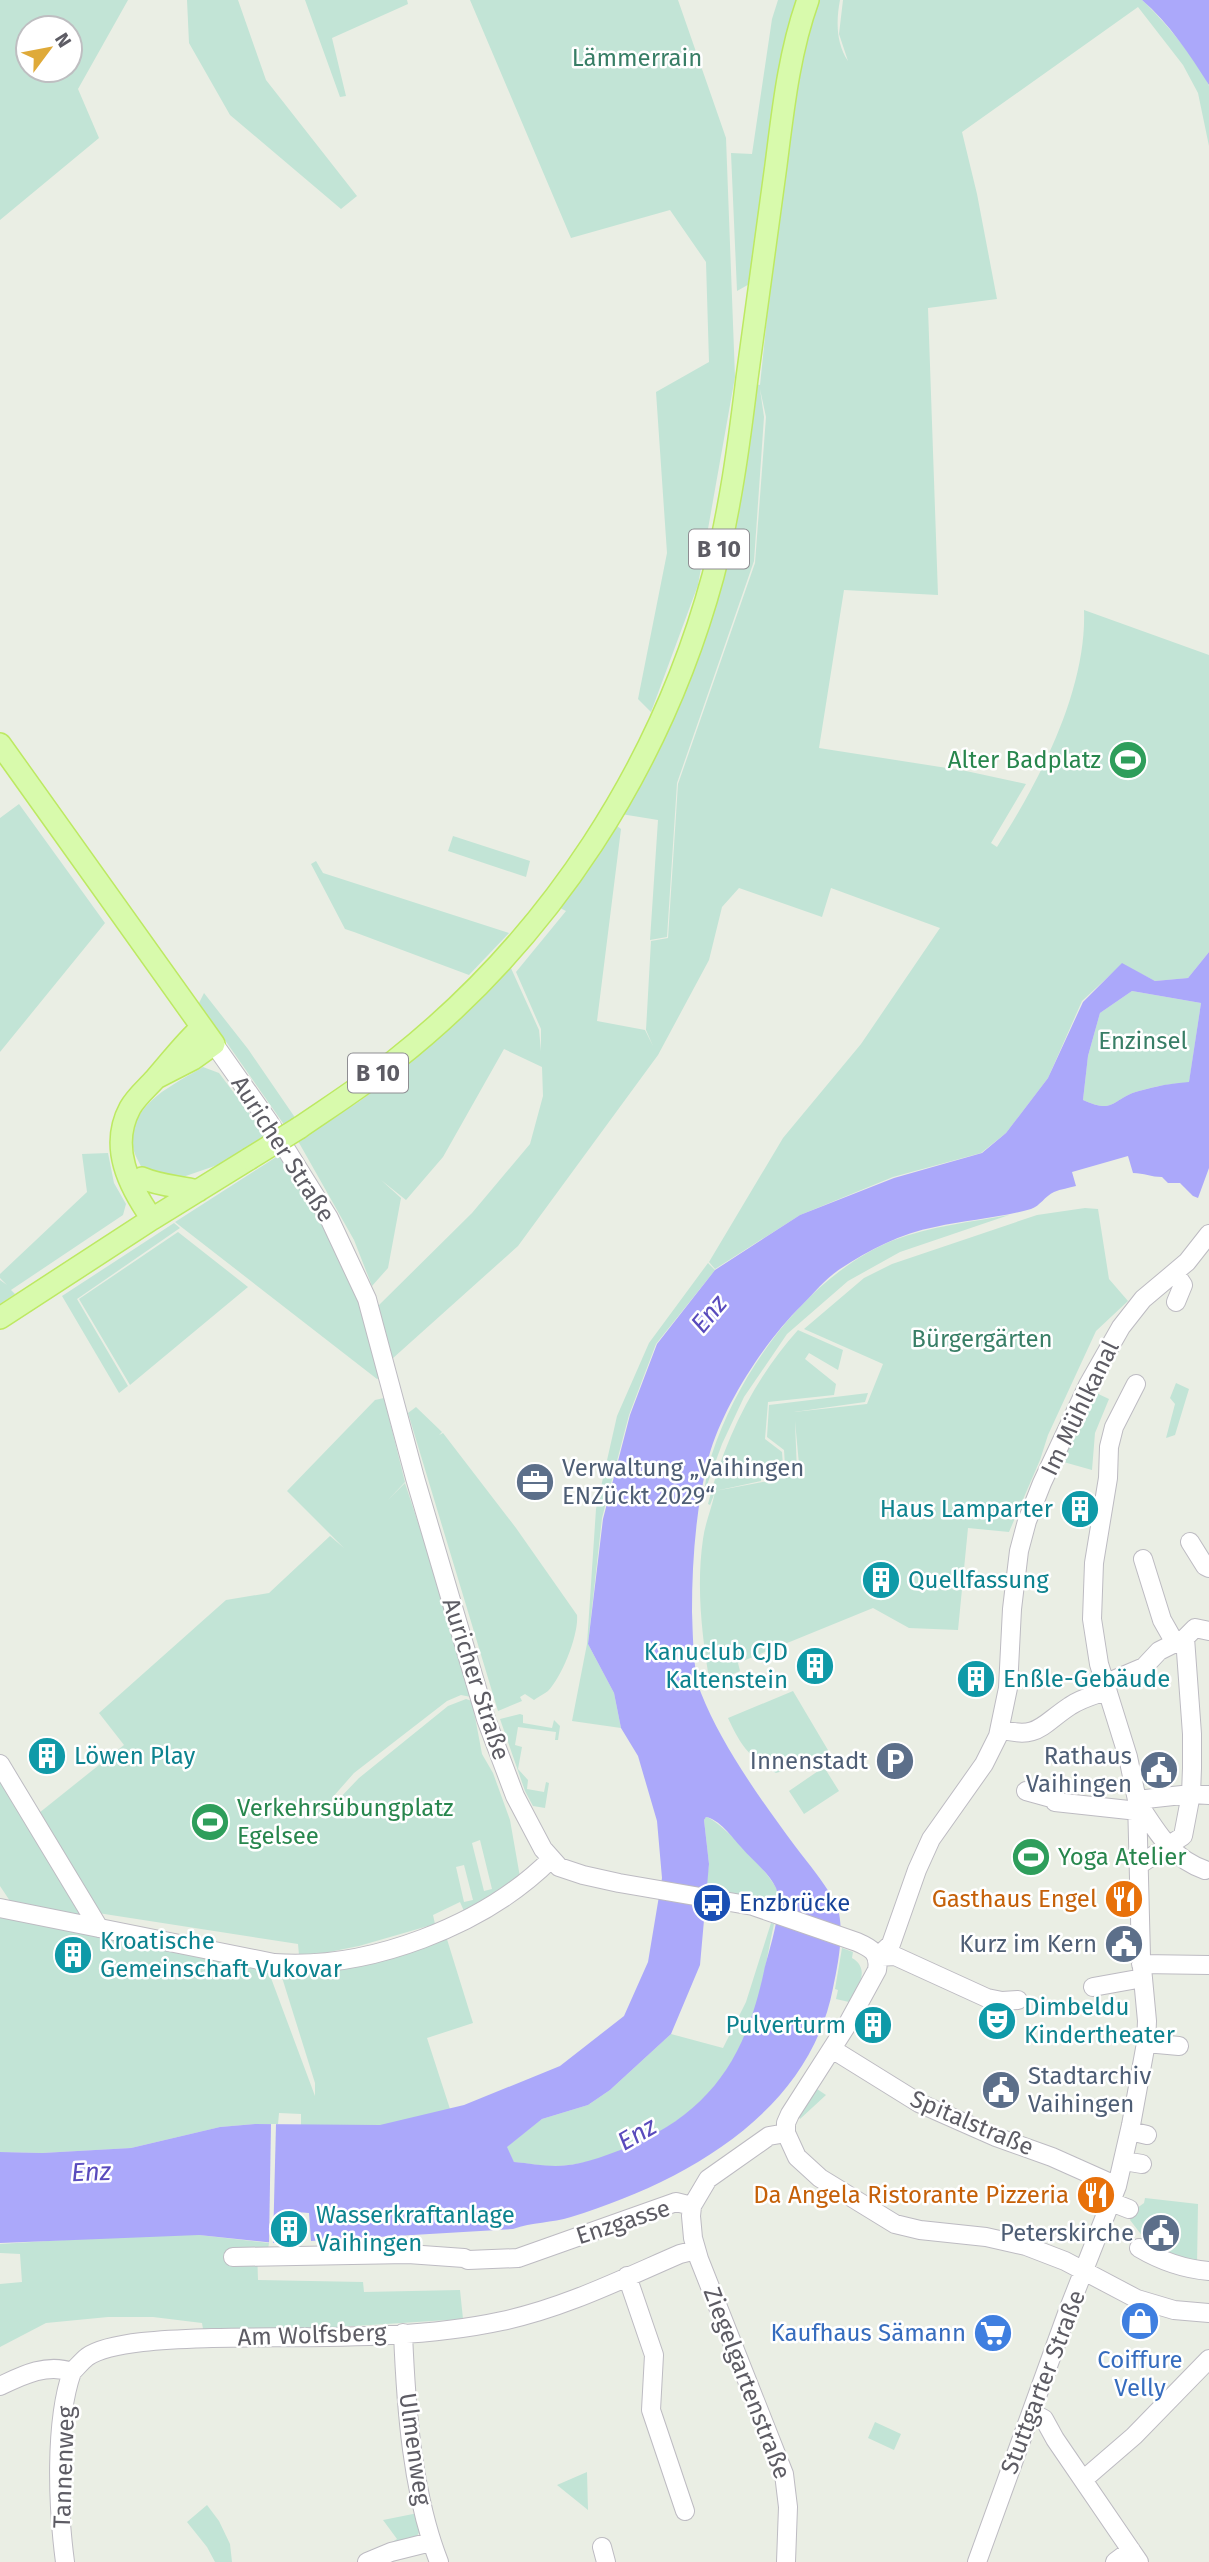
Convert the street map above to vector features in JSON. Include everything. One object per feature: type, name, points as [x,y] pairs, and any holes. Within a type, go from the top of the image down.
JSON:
[{"type":"main road","name":"B 10","points":[[0,1318],[156,1216],[299,1128],[396,1059],[452,1011],[513,948],[566,882],[626,790],[659,726],[697,630],[722,540],[740,434],[783,114],[795,45],[808,0]]},
{"type":"main road","points":[[0,744],[208,1035],[193,1059],[156,1078],[130,1108],[121,1130],[121,1154],[131,1186],[156,1216]]},
{"type":"main road","points":[[121,1154],[142,1178],[156,1216]]},
{"type":"main road","points":[[142,1178],[159,1185],[198,1191]]},
{"type":"street","name":"Auricher Straße","points":[[208,1035],[269,1122],[329,1218],[367,1300],[415,1478],[486,1719],[515,1796],[534,1836],[551,1859]]},
{"type":"street","name":"Im Mühlkanal","points":[[877,1957],[891,1944],[931,1839],[984,1764],[1008,1688],[1018,1551],[1034,1501],[1088,1385],[1112,1341],[1139,1303],[1195,1254],[1209,1234]]},
{"type":"street","points":[[1175,1273],[1182,1285],[1176,1302]]},
{"type":"street","points":[[1136,1384],[1114,1427],[1109,1447],[1108,1478],[1094,1563],[1093,1626],[1105,1687],[1124,1742],[1135,1808],[1167,1847],[1195,1867],[1205,1870]]},
{"type":"street","points":[[1190,1542],[1209,1568]]},
{"type":"street","points":[[1143,1559],[1162,1620],[1191,1635]]},
{"type":"street","points":[[992,1738],[1037,1731],[1071,1705],[1144,1668],[1159,1651],[1191,1635]]},
{"type":"street","points":[[1139,1865],[1183,1836],[1199,1794],[1192,1734],[1191,1635]]},
{"type":"street","points":[[0,1764],[100,1928]]},
{"type":"street","points":[[1026,1791],[1055,1799],[1055,1802],[1135,1808],[1199,1794]]},
{"type":"street","name":"Stuttgarter Straße","points":[[977,2562],[1136,2130],[1147,2021],[1142,1971],[1135,1808]]},
{"type":"street","points":[[0,1908],[274,1963],[299,1965],[342,1961],[412,1942],[461,1922],[531,1878],[551,1859],[559,1867],[593,1877],[753,1906],[777,1914],[868,1947],[877,1957],[877,1970],[786,2123],[786,2133],[797,2157],[820,2178],[895,2224],[920,2231],[1007,2240],[1046,2253],[1148,2303],[1183,2311],[1209,2313]]},
{"type":"street","points":[[877,1957],[895,1956],[940,1979],[987,1998],[1018,2000]]},
{"type":"street","points":[[1093,1987],[1142,1971],[1209,1965]]},
{"type":"street","points":[[1146,2043],[1179,2046]]},
{"type":"street","name":"Spitalstraße","points":[[832,2049],[919,2103],[996,2137],[1055,2158],[1114,2194]]},
{"type":"street","name":"Enzgasse","points":[[233,2257],[408,2254],[468,2260],[512,2259],[676,2202],[692,2206],[708,2179],[731,2161],[769,2136],[786,2133]]},
{"type":"street","points":[[1124,2161],[1142,2164]]},
{"type":"street","points":[[1114,2194],[1129,2209]]},
{"type":"street","name":"Ziegelgartenstraße","points":[[692,2206],[696,2250],[784,2474],[788,2496],[786,2562]]},
{"type":"street","points":[[1139,2248],[1160,2260],[1194,2270],[1209,2271]]},
{"type":"street","name":"Am Wolfsberg","points":[[72,2372],[88,2356],[103,2350],[174,2338],[403,2333],[503,2321],[575,2300],[680,2254],[696,2250]]},
{"type":"street","points":[[627,2276],[654,2355],[651,2410],[685,2511]]},
{"type":"street","name":"Ulmenweg","points":[[403,2333],[408,2421],[431,2542],[439,2562]]},
{"type":"street","points":[[1083,2480],[1134,2436],[1208,2362]]},
{"type":"street","points":[[0,2386],[43,2369],[59,2368],[72,2372]]},
{"type":"street","name":"Tannenweg","points":[[65,2562],[59,2477],[64,2417],[72,2372]]},
{"type":"street","points":[[1033,2413],[1044,2419],[1135,2556],[1115,2562]]},
{"type":"street","points":[[1024,2433],[1055,2438]]},
{"type":"street","points":[[367,2562],[391,2552],[431,2542]]},
{"type":"green space","points":[[0,0],[128,0],[84,78],[84,14],[14,14],[14,84],[81,84],[78,89],[99,138],[0,220]]},
{"type":"green space","points":[[187,0],[238,0],[266,80],[357,196],[341,209],[230,115],[189,43]]},
{"type":"green space","points":[[305,0],[407,0],[408,4],[332,38],[346,96],[340,97]]},
{"type":"green space","name":"Lämmerrain","points":[[470,0],[678,0],[726,138],[735,377],[698,585],[651,712],[638,699],[667,553],[656,392],[709,362],[706,262],[670,210],[571,238]]},
{"type":"green space","points":[[778,0],[799,0],[753,282],[737,291],[731,153],[752,154],[772,19]]},
{"type":"green space","points":[[816,0],[840,0],[838,32],[848,61],[839,34],[843,0],[1142,0],[1190,54],[1209,86],[1209,146],[1198,93],[1183,65],[1138,7],[962,132],[997,299],[928,308],[938,595],[844,590],[819,748],[966,771],[1026,784],[991,843],[997,847],[1044,765],[1069,703],[1078,672],[1084,610],[1209,655],[1209,952],[1188,978],[1155,981],[1122,964],[1082,1001],[1048,1078],[1006,1133],[981,1153],[893,1177],[800,1215],[715,1269],[709,1262],[783,1138],[861,1044],[940,928],[831,888],[822,917],[739,888],[722,907],[709,960],[658,1055],[518,1246],[392,1359],[378,1306],[472,1213],[530,1144],[543,1096],[542,1067],[504,1049],[443,1157],[406,1200],[381,1180],[401,1198],[388,1268],[372,1286],[354,1240],[298,1141],[360,1101],[407,1065],[406,1062],[510,966],[539,1030],[541,1051],[541,1029],[516,972],[566,911],[560,908],[617,826],[621,829],[597,1021],[645,1030],[653,1046],[646,1030],[651,941],[668,938],[678,784],[755,563],[766,417],[760,389],[764,417],[754,561],[677,783],[667,937],[650,940],[658,820],[621,814],[654,756],[755,384],[760,385],[787,143],[804,47]]},
{"type":"green space","points":[[19,804],[105,923],[0,1052],[0,818]]},
{"type":"green space","points":[[453,836],[530,861],[526,877],[448,851]]},
{"type":"green space","points":[[316,861],[323,873],[509,933],[469,975],[345,929],[311,864]]},
{"type":"green space","name":"Enzinsel","points":[[1132,991],[1201,1003],[1189,1083],[1145,1089],[1108,1106],[1083,1100],[1088,1056],[1100,1013]]},
{"type":"green space","points":[[204,993],[248,1049],[296,1119],[285,1126],[199,1003]]},
{"type":"green space","points":[[203,1067],[219,1073],[267,1137],[235,1159],[177,1179],[142,1168],[133,1147],[133,1132],[137,1119],[154,1098]]},
{"type":"green space","points":[[108,1153],[114,1183],[126,1204],[123,1215],[11,1290],[15,1294],[0,1304],[0,1280],[7,1285],[0,1278],[0,1274],[87,1192],[82,1154]]},
{"type":"green space","points":[[281,1154],[324,1222],[361,1306],[379,1378],[377,1379],[175,1222]]},
{"type":"green space","name":"Bürgergärten","points":[[1085,1208],[1098,1209],[1109,1279],[1128,1301],[1096,1331],[1048,1435],[1009,1532],[968,1528],[958,1630],[909,1628],[873,1608],[738,1663],[740,1671],[710,1684],[702,1630],[700,1575],[704,1533],[715,1492],[710,1505],[708,1504],[742,1411],[782,1349],[798,1330],[843,1350],[838,1370],[809,1353],[805,1359],[836,1384],[834,1395],[768,1402],[765,1439],[782,1452],[783,1465],[762,1468],[761,1481],[715,1491],[800,1475],[795,1421],[797,1473],[763,1480],[764,1469],[785,1466],[784,1450],[767,1437],[769,1405],[868,1393],[865,1402],[794,1412],[867,1404],[883,1364],[804,1329],[864,1278],[892,1264],[1037,1215]]},
{"type":"green space","points":[[1009,1215],[900,1252],[848,1281],[787,1334],[744,1397],[722,1444],[703,1496],[712,1454],[740,1389],[759,1358],[806,1300],[863,1255],[894,1240],[937,1228]]},
{"type":"green space","points":[[174,1223],[180,1228],[77,1299],[128,1386],[119,1393],[62,1296]]},
{"type":"green space","points":[[178,1232],[248,1287],[130,1385],[79,1299]]},
{"type":"green space","points":[[708,1263],[715,1270],[656,1344],[629,1415],[602,1518],[588,1644],[614,1693],[621,1728],[572,1721],[587,1644],[596,1509],[617,1416],[649,1343]]},
{"type":"green space","points":[[1176,1383],[1189,1389],[1175,1435],[1166,1438],[1175,1404],[1170,1398]]},
{"type":"green space","points":[[1092,1391],[1109,1399],[1095,1433],[1092,1470],[1060,1461]]},
{"type":"green space","points":[[384,1398],[405,1482],[388,1500],[405,1483],[450,1620],[471,1697],[461,1695],[447,1701],[354,1773],[332,1798],[337,1801],[359,1778],[448,1706],[466,1699],[472,1701],[482,1754],[493,1773],[510,1820],[520,1877],[464,1911],[460,1902],[433,1915],[435,1924],[324,1953],[299,1955],[298,1944],[98,1913],[34,1817],[124,1745],[99,1713],[226,1600],[269,1593],[330,1536],[344,1548],[287,1491],[375,1400]],"holes":[[[480,1840],[492,1889],[484,1891],[472,1843]],[[464,1865],[473,1900],[464,1902],[456,1867]]]},
{"type":"green space","points":[[416,1407],[442,1432],[439,1435],[443,1433],[516,1528],[577,1615],[575,1633],[564,1666],[548,1691],[534,1700],[525,1694],[520,1697],[522,1701],[498,1711],[408,1413]]},
{"type":"green space","points":[[793,1691],[835,1762],[811,1757],[792,1768],[776,1773],[747,1750],[728,1718]]},
{"type":"green space","points":[[523,1715],[523,1723],[552,1728],[554,1720],[560,1726],[558,1740],[555,1740],[556,1732],[518,1727],[515,1745],[522,1747],[518,1769],[528,1780],[527,1789],[544,1792],[546,1782],[549,1783],[545,1808],[533,1806],[525,1791],[500,1719]]},
{"type":"green space","points":[[824,1767],[839,1791],[804,1814],[789,1791]]},
{"type":"green space","points":[[0,1768],[81,1914],[77,1918],[14,1907],[0,1886]]},
{"type":"green space","points":[[706,1817],[733,1837],[765,1873],[777,1890],[780,1906],[706,1887],[709,1864],[704,1820]]},
{"type":"green space","points":[[0,1916],[262,1964],[271,1978],[315,2096],[315,2083],[280,1971],[343,1967],[385,1957],[446,1936],[473,2023],[427,2038],[450,2109],[380,2126],[301,2125],[301,2114],[279,2113],[278,2124],[220,2127],[131,2148],[42,2153],[0,2152]]},
{"type":"green space","points":[[771,1923],[774,1924],[764,1976],[749,2027],[723,2076],[710,2093],[660,2132],[618,2152],[576,2164],[557,2166],[514,2162],[506,2147],[542,2119],[588,2105],[610,2090],[671,2034],[723,2048],[746,2002]]},
{"type":"green space","points":[[842,1948],[853,1952],[852,1958],[858,1962],[862,1973],[859,1985],[849,2002],[836,1999],[838,1990],[835,1989]]},
{"type":"green space","points":[[814,2087],[826,2095],[800,2119],[798,2112]]},
{"type":"green space","points":[[1145,2198],[1198,2204],[1197,2266],[1160,2259],[1130,2220],[1133,2211],[1144,2203]]},
{"type":"green space","points":[[145,2235],[199,2235],[269,2243],[268,2250],[257,2250],[258,2280],[363,2282],[364,2292],[460,2290],[463,2319],[324,2328],[203,2329],[202,2323],[153,2317],[108,2317],[46,2323],[0,2347],[0,2284],[22,2282],[20,2254],[0,2253],[0,2244]]},
{"type":"green space","points":[[875,2422],[901,2434],[894,2450],[868,2438]]},
{"type":"green space","points":[[587,2472],[588,2510],[557,2485]]},
{"type":"green space","points":[[207,2505],[219,2521],[230,2544],[232,2562],[215,2562],[187,2522]]},
{"type":"green space","points":[[418,2513],[420,2529],[415,2538],[389,2544],[397,2539],[383,2520]]},
{"type":"water","points":[[1142,0],[1209,0],[1209,85],[1170,29]]},
{"type":"water","name":"Enz","points":[[1209,952],[1209,1168],[1198,1198],[1180,1183],[1168,1183],[1162,1177],[1133,1173],[1128,1156],[1072,1172],[1076,1186],[1054,1192],[1031,1209],[922,1230],[874,1249],[830,1277],[788,1320],[747,1375],[715,1437],[701,1494],[694,1553],[692,1612],[698,1684],[720,1733],[743,1772],[830,1893],[838,1909],[841,1931],[833,1988],[819,2033],[798,2072],[769,2107],[735,2137],[656,2184],[571,2217],[513,2229],[311,2241],[309,2213],[283,2211],[282,2214],[275,2215],[275,2243],[199,2235],[0,2243],[0,2152],[42,2153],[131,2148],[220,2127],[255,2124],[380,2125],[464,2105],[560,2066],[624,2016],[648,1962],[662,1878],[657,1821],[638,1756],[621,1728],[614,1693],[588,1644],[603,1519],[630,1415],[657,1344],[715,1270],[800,1215],[894,1178],[982,1153],[1006,1133],[1048,1078],[1083,1002],[1122,963],[1155,981],[1188,978]],"holes":[[[1132,991],[1201,1003],[1189,1082],[1139,1091],[1108,1106],[1083,1100],[1088,1056],[1100,1013]],[[706,1817],[725,1829],[765,1872],[773,1882],[778,1896],[775,1929],[756,2003],[734,2057],[719,2080],[700,2101],[679,2119],[653,2135],[615,2152],[564,2166],[514,2162],[507,2147],[542,2119],[588,2105],[610,2090],[671,2034],[700,1965],[709,1864],[704,1820]]]},
{"type":"pier","points":[[271,2124],[276,2124],[273,2243],[269,2243]]},
{"type":"place","name":"Alter Badplatz","points":[[1128,760]]},
{"type":"place","name":"Verwaltung „Vaihingen ENZückt 2029“","points":[[535,1482]]},
{"type":"place","name":"Haus Lamparter","points":[[1080,1509]]},
{"type":"place","name":"Quellfassung","points":[[881,1580]]},
{"type":"place","name":"Kanuclub CJD Kaltenstein","points":[[815,1666]]},
{"type":"place","name":"Enßle-Gebäude","points":[[976,1679]]},
{"type":"place","name":"Löwen Play","points":[[47,1756]]},
{"type":"place","name":"Innenstadt","points":[[895,1761]]},
{"type":"place","name":"Rathaus Vaihingen","points":[[1159,1770]]},
{"type":"place","name":"Verkehrsübungplatz Egelsee","points":[[210,1822]]},
{"type":"place","name":"Yoga Atelier","points":[[1031,1857]]},
{"type":"place","name":"Gasthaus Engel","points":[[1124,1899]]},
{"type":"place","name":"Enzbrücke","points":[[712,1903]]},
{"type":"place","name":"Kurz im Kern","points":[[1124,1944]]},
{"type":"place","name":"Kroatische Gemeinschaft Vukovar","points":[[73,1955]]},
{"type":"place","name":"Dimbeldu Kindertheater","points":[[997,2021]]},
{"type":"place","name":"Pulverturm","points":[[873,2025]]},
{"type":"place","name":"Stadtarchiv Vaihingen","points":[[1001,2090]]},
{"type":"place","name":"Da Angela Ristorante Pizzeria","points":[[1096,2195]]},
{"type":"place","name":"Wasserkraftanlage Vaihingen","points":[[289,2229]]},
{"type":"place","name":"Peterskirche","points":[[1161,2233]]},
{"type":"place","name":"Coiffure Velly","points":[[1140,2321]]},
{"type":"place","name":"Kaufhaus Sämann","points":[[993,2333]]}]
